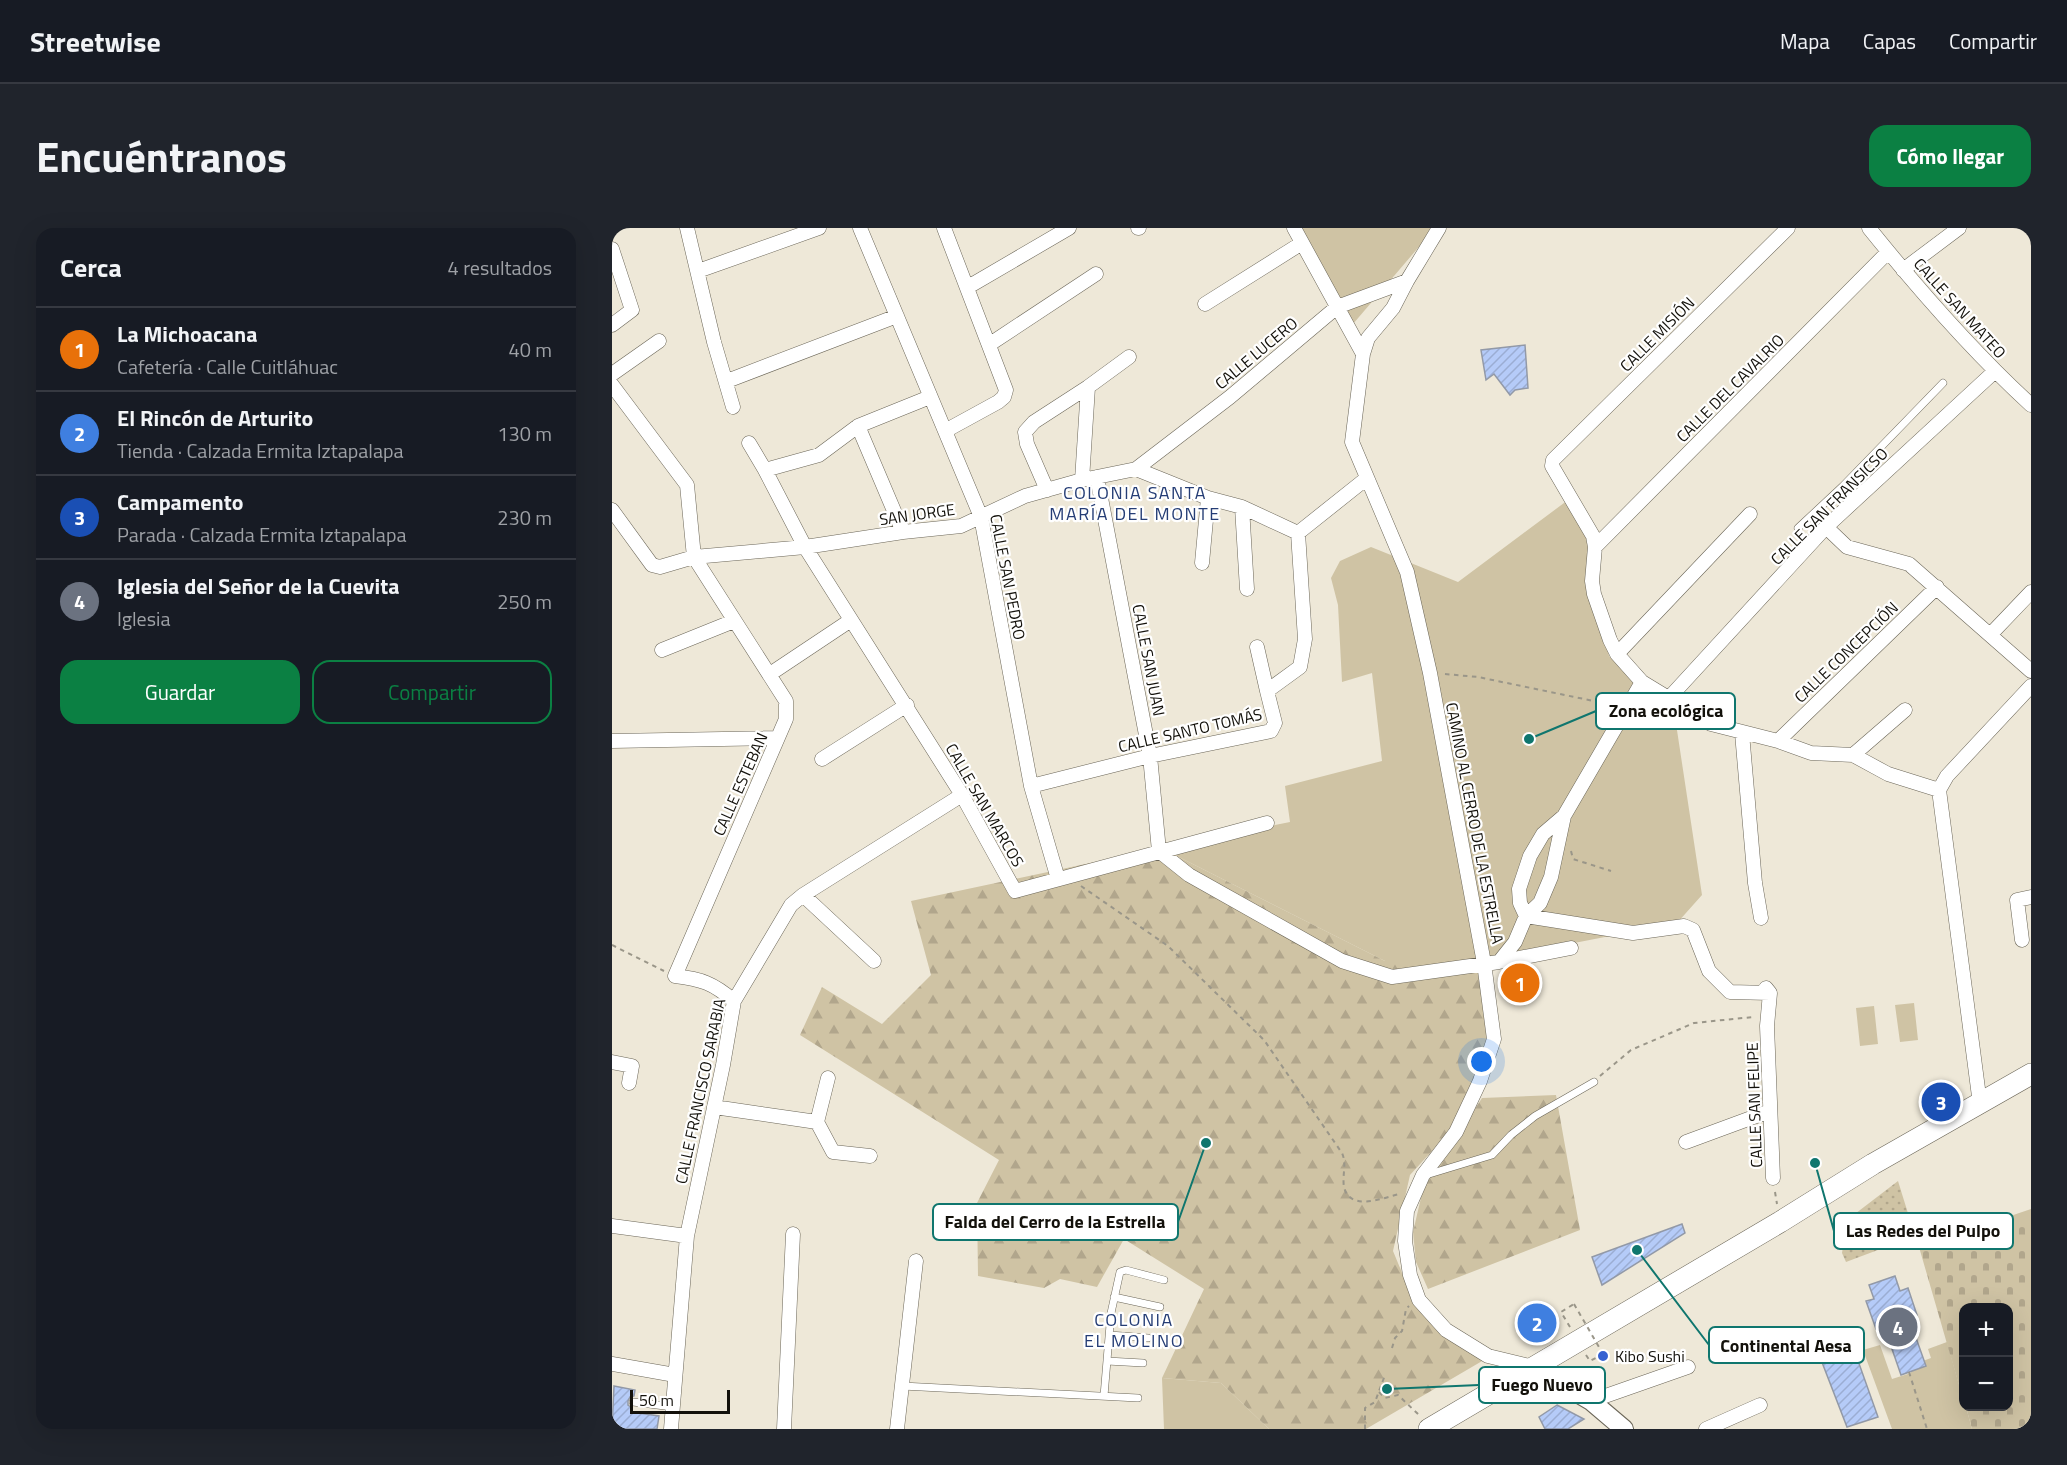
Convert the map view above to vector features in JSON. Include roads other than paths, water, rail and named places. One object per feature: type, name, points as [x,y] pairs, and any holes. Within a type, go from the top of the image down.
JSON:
[{"type":"main road","points":[[1430,1428],[1780,1222],[1873,1164],[2031,1074]]},
{"type":"street","points":[[687,228],[714,342],[734,407]]},
{"type":"street","points":[[698,272],[819,228]]},
{"type":"street","name":"CALLE SAN PEDRO","points":[[860,228],[981,518],[1032,786],[1062,878]]},
{"type":"street","points":[[944,228],[1006,390],[1004,397],[945,430]]},
{"type":"street","points":[[968,287],[1069,228]]},
{"type":"street","points":[[1294,228],[1363,354]]},
{"type":"street","name":"CAMINO AL CERRO DE LA ESTRELLA","points":[[1439,228],[1393,308],[1368,338],[1363,354],[1352,442],[1407,572],[1430,673],[1484,963],[1494,1039],[1480,1081],[1456,1132],[1423,1175],[1416,1190],[1407,1211],[1405,1241],[1410,1275],[1419,1300],[1446,1330],[1488,1356],[1533,1367]]},
{"type":"street","name":"CALLE MISIÓN","points":[[1595,547],[1593,536],[1551,466],[1553,460],[1788,228]]},
{"type":"street","name":"CALLE SAN MATEO","points":[[1869,228],[1903,270],[1995,372],[2031,405]]},
{"type":"street","points":[[1903,270],[1959,228]]},
{"type":"street","points":[[1205,304],[1302,243]]},
{"type":"street","points":[[612,249],[632,310],[612,325]]},
{"type":"street","name":"CALLE DEL CAVALRIO","points":[[1595,547],[1888,252]]},
{"type":"street","points":[[990,344],[1096,274]]},
{"type":"street","name":"CALLE LUCERO","points":[[1136,469],[1230,397],[1337,307],[1407,281]]},
{"type":"street","points":[[727,381],[897,316]]},
{"type":"street","points":[[612,374],[659,341]]},
{"type":"street","points":[[1047,489],[1027,444],[1025,432],[1034,422],[1129,357]]},
{"type":"street","name":"CALLE SAN FRANSICSO","points":[[1669,698],[1826,527],[1995,372]]},
{"type":"street","points":[[612,385],[687,485],[694,558]]},
{"type":"street","points":[[1082,480],[1088,387]]},
{"type":"street","points":[[765,470],[819,455],[858,426],[930,397]]},
{"type":"street","points":[[858,426],[903,532]]},
{"type":"street","name":"CALLE SAN MARCOS","points":[[749,443],[805,547],[962,795],[1015,891],[1267,823]]},
{"type":"street","points":[[1136,469],[1208,498],[1242,507],[1298,533],[1367,478]]},
{"type":"street","name":"SAN JORGE","points":[[612,510],[652,565],[660,567],[694,558],[805,547],[961,526],[1025,496],[1082,480],[1136,469]]},
{"type":"street","name":"CALLE SAN JUAN","points":[[1097,477],[1150,756],[1159,851]]},
{"type":"street","points":[[1202,563],[1208,498]]},
{"type":"street","points":[[1242,507],[1247,590]]},
{"type":"street","points":[[1617,654],[1750,514]]},
{"type":"street","points":[[1826,527],[1847,547],[1909,564],[2031,671]]},
{"type":"street","name":"CALLE SANTO TOMÁS","points":[[1032,786],[1150,756],[1271,731],[1275,723],[1267,691],[1300,667],[1305,639],[1298,533]]},
{"type":"street","points":[[1595,547],[1592,581],[1594,594],[1610,640],[1617,654],[1642,682],[1711,724],[1778,741],[1810,753],[1853,755],[1888,774],[1939,790]]},
{"type":"street","name":"CALLE ESTEBAN","points":[[694,558],[770,674],[786,701],[787,710],[786,719],[675,976],[701,979],[718,988],[734,1001]]},
{"type":"street","name":"CALLE CONCEPCIÓN","points":[[1778,741],[1937,587]]},
{"type":"street","points":[[1990,635],[2031,592]]},
{"type":"street","points":[[770,674],[851,620]]},
{"type":"street","points":[[662,650],[734,621]]},
{"type":"street","points":[[1257,647],[1267,691]]},
{"type":"street","points":[[1499,962],[1515,942],[1526,916],[1540,903],[1551,877],[1564,816],[1642,682]]},
{"type":"street","points":[[1980,1104],[1939,790],[1947,776],[2031,686]]},
{"type":"street","points":[[822,759],[907,705]]},
{"type":"street","points":[[1853,755],[1905,710]]},
{"type":"street","points":[[1742,733],[1755,883],[1761,918]]},
{"type":"street","points":[[612,741],[777,738]]},
{"type":"street","name":"CALLE FRANCISCO SARABIA","points":[[671,1429],[687,1236],[734,1001],[791,905],[803,894],[962,795]]},
{"type":"street","points":[[1526,916],[1519,889],[1530,856],[1543,834],[1564,816]]},
{"type":"street","points":[[1159,851],[1189,874],[1342,961],[1392,977],[1499,962],[1571,948]]},
{"type":"street","points":[[803,894],[874,961]]},
{"type":"street","points":[[2022,940],[2017,900],[2031,897]]},
{"type":"street","name":"CALLE SAN FELIPE","points":[[1526,916],[1633,933],[1684,926],[1693,930],[1709,971],[1730,992],[1768,990],[1773,1178]]},
{"type":"street","points":[[612,1062],[632,1066],[629,1083]]},
{"type":"street","points":[[828,1078],[817,1122],[833,1152],[870,1156]]},
{"type":"street","points":[[714,1107],[817,1122]]},
{"type":"street","points":[[1686,1142],[1770,1111]]},
{"type":"street","points":[[612,1226],[687,1236]]},
{"type":"street","points":[[784,1429],[793,1234]]},
{"type":"street","points":[[897,1429],[916,1261]]},
{"type":"street","points":[[612,1364],[675,1375]]},
{"type":"street","points":[[1533,1367],[1591,1401],[1624,1429]]},
{"type":"street","points":[[1591,1401],[1688,1367]]},
{"type":"street","points":[[1706,1429],[1760,1405]]},
{"type":"lane","points":[[1798,528],[1843,486],[1944,383]]},
{"type":"lane","points":[[1843,486],[1857,499]]},
{"type":"lane","points":[[1423,1175],[1492,1155],[1511,1135],[1535,1116],[1594,1082]]},
{"type":"lane","points":[[1104,1396],[1111,1313],[1120,1272],[1126,1270],[1164,1280]]},
{"type":"lane","points":[[1114,1297],[1160,1307]]},
{"type":"lane","points":[[1110,1335],[1148,1338]]},
{"type":"lane","points":[[1107,1361],[1143,1363]]},
{"type":"lane","points":[[902,1386],[1138,1398]]},
{"type":"lane","points":[[633,1402],[673,1407]]},
{"type":"place","name":"Zona ecológica","points":[[1529,739]]},
{"type":"place","name":"La Michoacana","points":[[1520,983]]},
{"type":"place","name":"Campamento","points":[[1941,1102]]},
{"type":"place","name":"Falda del Cerro de la Estrella","points":[[1206,1143]]},
{"type":"place","name":"Las Redes del Pulpo","points":[[1815,1163]]},
{"type":"place","name":"Continental Aesa","points":[[1637,1250]]},
{"type":"place","name":"El Rincón de Arturito","points":[[1537,1323]]},
{"type":"place","name":"Iglesia del Señor de la Cuevita","points":[[1898,1327]]},
{"type":"place","name":"Kibo Sushi","points":[[1603,1356]]},
{"type":"place","name":"Fuego Nuevo","points":[[1387,1389]]},
{"type":"district","name":"COLONIA SANTA MARÍA DEL MONTE","points":[[1135,502]]},
{"type":"district","name":"COLONIA EL MOLINO","points":[[1134,1329]]}]
